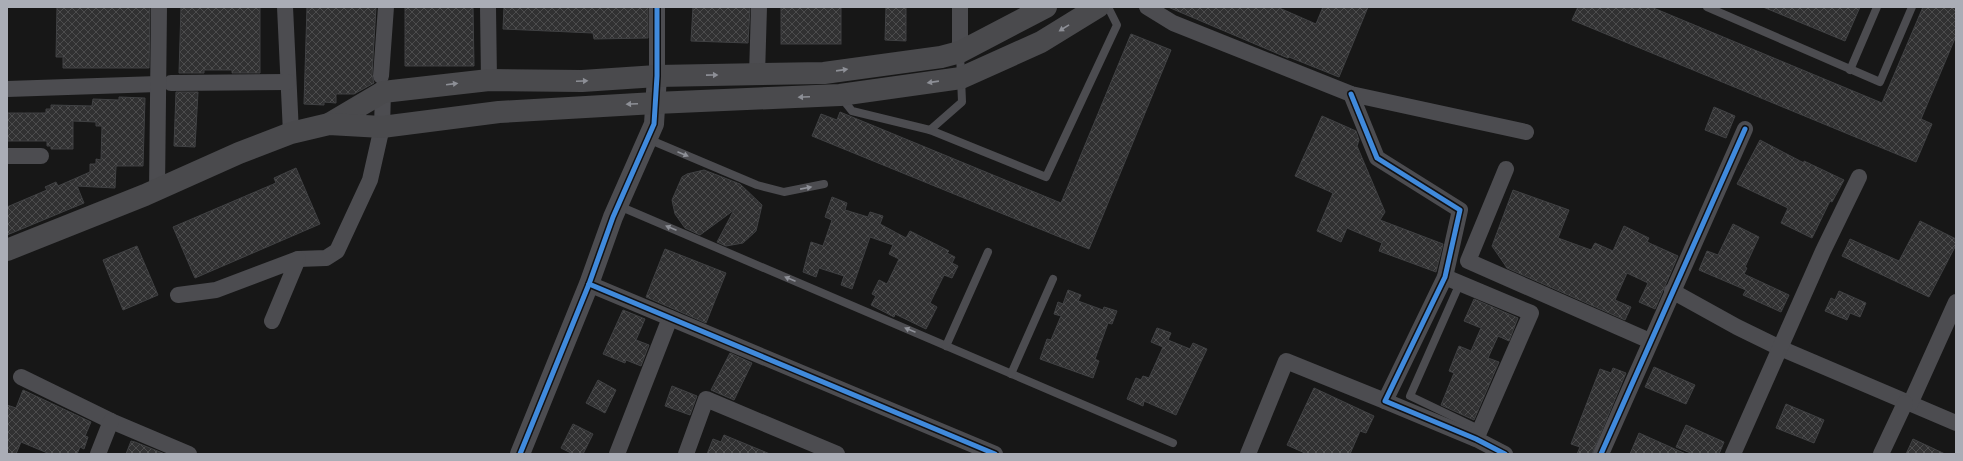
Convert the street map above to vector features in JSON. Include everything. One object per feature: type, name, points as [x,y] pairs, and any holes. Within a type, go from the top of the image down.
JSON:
[{"type":"main road","points":[[328,124],[382,84],[488,80],[582,81],[656,76],[824,73],[941,57],[960,52],[1046,7]]},
{"type":"main road","points":[[7,250],[157,190],[239,153],[291,133],[328,124],[382,127],[499,112],[655,103],[840,96],[961,78],[1042,42],[1098,7]]},
{"type":"street","points":[[157,190],[164,84],[159,7]]},
{"type":"street","points":[[285,7],[291,133]]},
{"type":"street","points":[[178,295],[216,290],[298,259],[326,258],[337,251],[370,180],[382,127],[382,84],[386,7]]},
{"type":"street","points":[[488,7],[488,80]]},
{"type":"street","points":[[520,454],[619,206],[654,124],[657,7]]},
{"type":"street","points":[[757,75],[759,7]]},
{"type":"street","points":[[960,7],[960,52]]},
{"type":"street","points":[[1147,7],[1173,23],[1351,94],[1526,132]]},
{"type":"street","points":[[7,89],[288,82]]},
{"type":"street","points":[[1351,94],[1378,158],[1460,210],[1445,277],[1385,401]]},
{"type":"street","points":[[1601,454],[1745,129]]},
{"type":"street","points":[[7,156],[41,156]]},
{"type":"street","points":[[1506,169],[1468,261],[1650,341]]},
{"type":"street","points":[[1733,454],[1823,251],[1859,177]]},
{"type":"street","points":[[272,321],[298,259]]},
{"type":"street","points":[[1445,277],[1531,313],[1479,434]]},
{"type":"street","points":[[589,284],[995,454]]},
{"type":"street","points":[[1672,291],[1737,327],[1780,348],[1908,404],[1956,423]]},
{"type":"street","points":[[1881,454],[1908,404],[1956,302]]},
{"type":"street","points":[[617,454],[670,318]]},
{"type":"street","points":[[1248,454],[1286,361],[1385,401],[1479,434],[1505,454]]},
{"type":"street","points":[[21,377],[111,421],[189,454]]},
{"type":"street","points":[[686,454],[706,399],[837,454]]},
{"type":"street","points":[[98,454],[111,421]]},
{"type":"lane","points":[[840,96],[852,112],[930,130],[1046,177],[1117,25],[1108,7]]},
{"type":"lane","points":[[1708,7],[1880,82],[1912,7]]},
{"type":"lane","points":[[1850,70],[1877,7]]},
{"type":"lane","points":[[930,130],[962,102],[960,52]]},
{"type":"lane","points":[[647,139],[757,185],[784,192],[824,184]]},
{"type":"lane","points":[[619,206],[1173,443]]},
{"type":"lane","points":[[946,346],[988,252]]},
{"type":"lane","points":[[1011,374],[1053,279]]},
{"type":"lane","points":[[1460,283],[1410,396],[1479,434]]},
{"type":"building","points":[[57,7],[150,7],[149,68],[63,68],[63,57],[56,57]]},
{"type":"building","points":[[181,7],[260,7],[260,73],[232,73],[232,70],[204,70],[204,73],[179,73]]},
{"type":"building","points":[[307,7],[376,7],[372,75],[374,83],[354,94],[336,94],[336,103],[324,102],[324,105],[304,104]]},
{"type":"building","points":[[405,7],[473,7],[474,66],[405,66]]},
{"type":"building","points":[[504,7],[648,7],[648,38],[594,39],[593,33],[503,29]]},
{"type":"building","points":[[693,7],[750,7],[748,43],[691,41]]},
{"type":"building","points":[[781,7],[841,7],[841,44],[781,44]]},
{"type":"building","points":[[886,7],[906,7],[906,41],[885,40]]},
{"type":"building","points":[[1168,7],[1277,7],[1316,24],[1323,7],[1368,7],[1339,77],[1289,57],[1288,58]]},
{"type":"building","points":[[1578,7],[1651,7],[1882,103],[1923,7],[1956,7],[1956,36],[1921,119],[1932,124],[1916,162],[1572,20]]},
{"type":"building","points":[[1763,7],[1860,7],[1845,41]]},
{"type":"building","points":[[1131,34],[1171,50],[1089,249],[812,136],[821,114],[837,120],[840,112],[1061,203]]},
{"type":"building","points":[[176,92],[198,92],[195,147],[174,146]]},
{"type":"building","points":[[119,97],[145,98],[143,166],[116,166],[115,188],[77,186],[84,203],[7,235],[7,207],[47,190],[45,187],[56,182],[58,186],[90,172],[90,164],[96,164],[96,159],[101,160],[102,126],[96,126],[96,122],[73,121],[73,149],[51,149],[51,146],[47,146],[47,141],[7,141],[7,113],[46,113],[46,109],[51,109],[51,105],[92,106],[93,99],[119,100]]},
{"type":"building","points":[[1714,107],[1735,116],[1726,138],[1705,130]]},
{"type":"building","points":[[1322,116],[1356,131],[1359,140],[1357,146],[1385,212],[1380,220],[1443,244],[1436,272],[1379,251],[1382,243],[1347,228],[1341,242],[1317,231],[1333,193],[1295,176]]},
{"type":"building","points":[[1760,140],[1804,163],[1804,161],[1844,180],[1832,202],[1830,201],[1812,238],[1781,223],[1788,208],[1737,184]]},
{"type":"building","points":[[296,168],[320,224],[195,278],[173,227],[276,183],[274,178]]},
{"type":"building","points":[[704,170],[740,184],[762,205],[756,231],[743,243],[726,246],[717,242],[734,210],[700,235],[685,228],[675,214],[672,200],[682,177],[687,174]]},
{"type":"building","points":[[1513,190],[1569,210],[1558,238],[1591,250],[1595,243],[1613,251],[1624,226],[1649,238],[1647,242],[1678,256],[1655,309],[1639,302],[1648,283],[1627,273],[1615,300],[1631,307],[1625,320],[1507,268],[1492,246]]},
{"type":"building","points":[[832,197],[847,203],[845,210],[868,217],[870,212],[883,216],[880,224],[906,238],[910,231],[949,251],[947,253],[955,257],[952,263],[958,266],[952,278],[944,275],[930,303],[937,307],[926,329],[895,314],[894,317],[871,305],[876,296],[872,294],[879,280],[887,284],[899,259],[889,254],[893,245],[870,237],[852,289],[841,285],[844,276],[819,268],[816,277],[803,272],[811,242],[823,246],[832,220],[825,217]]},
{"type":"building","points":[[1920,221],[1956,239],[1956,245],[1929,297],[1842,256],[1850,239],[1899,261]]},
{"type":"building","points":[[1733,224],[1759,237],[1745,267],[1747,268],[1744,274],[1789,295],[1781,312],[1743,295],[1746,290],[1699,270],[1707,251],[1718,255]]},
{"type":"building","points":[[137,246],[158,295],[123,310],[103,260]]},
{"type":"building","points":[[665,249],[726,273],[706,323],[646,297]]},
{"type":"building","points":[[1068,290],[1081,295],[1078,301],[1103,310],[1104,307],[1117,311],[1112,324],[1108,323],[1095,359],[1099,361],[1093,378],[1040,359],[1047,339],[1051,340],[1061,316],[1054,314],[1058,302],[1063,304]]},
{"type":"building","points":[[1839,291],[1866,303],[1860,317],[1850,313],[1847,320],[1825,311],[1831,298],[1835,300]]},
{"type":"building","points":[[1474,299],[1518,318],[1509,341],[1498,336],[1488,358],[1499,362],[1474,420],[1441,405],[1454,373],[1449,371],[1459,346],[1471,351],[1481,328],[1464,321]]},
{"type":"building","points":[[623,310],[645,319],[636,340],[649,345],[641,366],[626,360],[625,363],[603,354]]},
{"type":"building","points":[[1157,328],[1171,333],[1168,340],[1190,349],[1193,343],[1207,349],[1176,415],[1144,401],[1143,406],[1127,399],[1136,378],[1141,380],[1143,376],[1149,378],[1163,347],[1151,342]]},
{"type":"building","points":[[730,353],[752,363],[734,400],[711,390]]},
{"type":"building","points":[[1654,367],[1695,385],[1686,404],[1645,387]]},
{"type":"building","points":[[1613,368],[1626,373],[1592,454],[1577,454],[1580,447],[1571,444],[1600,369],[1611,373]]},
{"type":"building","points":[[598,380],[616,390],[605,413],[586,403]]},
{"type":"building","points":[[672,386],[697,396],[690,415],[665,406]]},
{"type":"building","points":[[1314,388],[1374,416],[1366,433],[1360,431],[1350,454],[1307,454],[1287,445]]},
{"type":"building","points":[[23,390],[91,422],[85,436],[88,437],[84,449],[80,447],[77,454],[50,454],[21,442],[16,454],[7,454],[7,405],[16,408]]},
{"type":"building","points":[[1786,404],[1824,420],[1814,443],[1776,428]]},
{"type":"building","points":[[573,424],[593,434],[583,454],[573,454],[561,448]]},
{"type":"building","points":[[1686,425],[1724,442],[1719,454],[1693,454],[1676,447]]},
{"type":"building","points":[[1639,433],[1686,454],[1630,454]]},
{"type":"building","points":[[724,435],[770,454],[707,454],[713,439],[721,442]]},
{"type":"building","points":[[1913,439],[1945,454],[1906,454]]},
{"type":"building","points":[[131,441],[135,442],[165,454],[126,454]]},
{"type":"cycle path","points":[[520,454],[589,284],[613,217],[654,124],[657,76],[657,7]]},
{"type":"cycle path","points":[[1351,94],[1377,158],[1460,210],[1445,277],[1385,401],[1476,439],[1505,454]]},
{"type":"cycle path","points":[[1601,454],[1745,129]]},
{"type":"cycle path","points":[[589,284],[995,454]]}]
